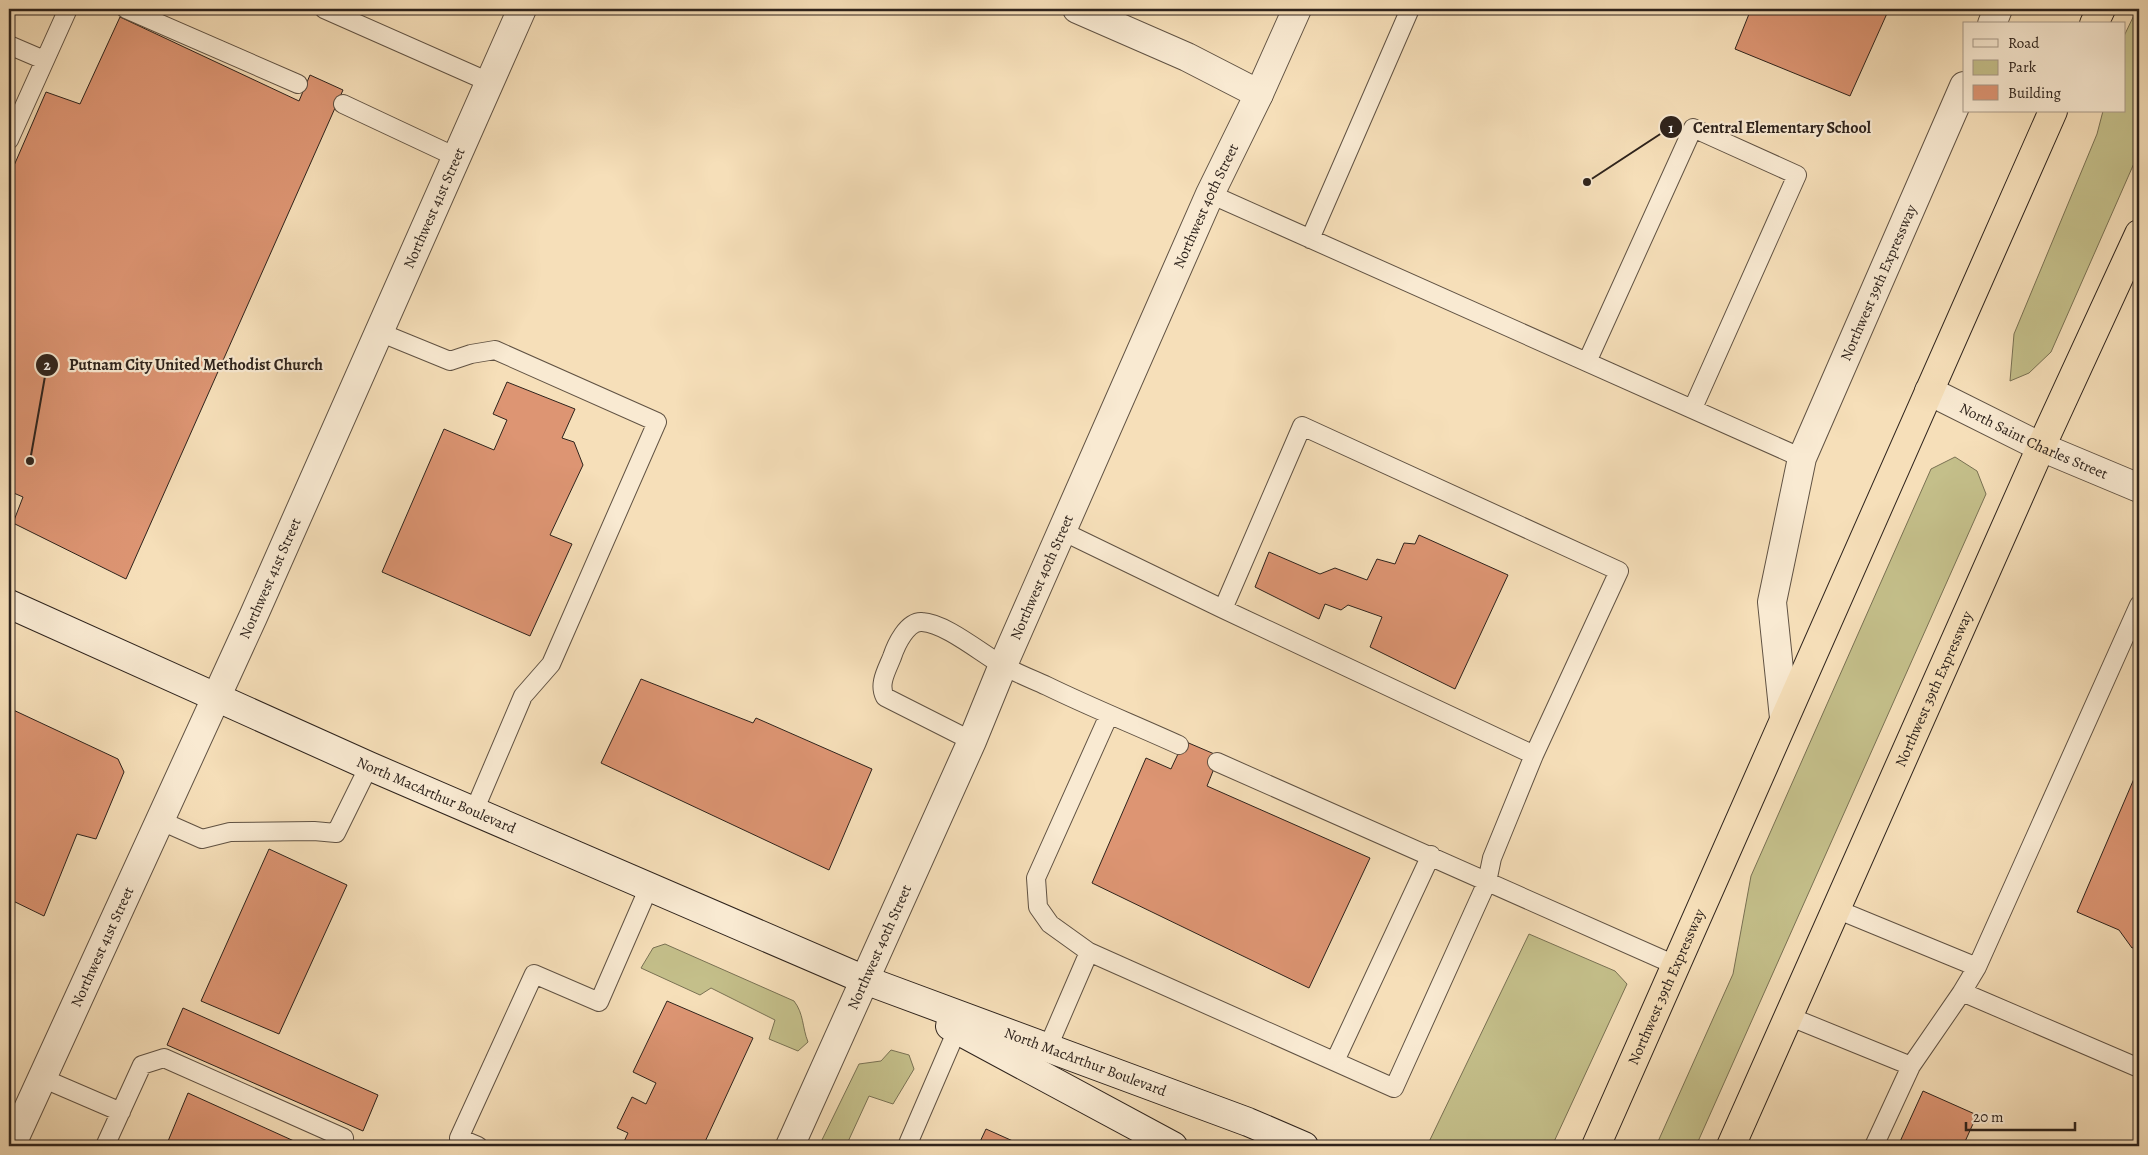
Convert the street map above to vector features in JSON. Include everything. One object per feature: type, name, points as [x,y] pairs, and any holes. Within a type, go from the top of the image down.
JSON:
[{"type":"highway","points":[[2095,22],[2100,9]]},
{"type":"highway","name":"Northwest 39th Expressway","points":[[1596,1146],[2054,112]]},
{"type":"highway","name":"Northwest 39th Expressway","points":[[1731,1146],[2041,447],[2139,237]]},
{"type":"street","name":"Northwest 41st Street","points":[[11,1146],[216,698],[522,9]]},
{"type":"street","points":[[1077,9],[1187,57],[1259,94]]},
{"type":"street","name":"Northwest 40th Street","points":[[790,1146],[972,741],[1003,665],[1210,194],[1259,94],[1297,9]]},
{"type":"street","points":[[1993,22],[1998,9]]},
{"type":"street","name":"Northwest 39th Expressway","points":[[1784,718],[1772,602],[1802,458],[1963,88]]},
{"type":"street","name":"North Saint Charles Street","points":[[1929,391],[2041,447],[2139,488]]},
{"type":"street","name":"North MacArthur Boulevard","points":[[9,604],[369,766],[865,980],[1048,1047],[1304,1146]]},
{"type":"street","name":"North MacArthur Boulevard","points":[[865,980],[1173,1146]]},
{"type":"lane","points":[[9,136],[68,9]]},
{"type":"lane","points":[[126,9],[298,84]]},
{"type":"lane","points":[[324,9],[489,82]]},
{"type":"lane","points":[[1310,239],[1410,9]]},
{"type":"lane","points":[[9,45],[44,60]]},
{"type":"lane","points":[[343,104],[456,156]]},
{"type":"lane","points":[[1587,362],[1693,128],[1797,175],[1693,408]]},
{"type":"lane","points":[[1210,194],[1802,458]]},
{"type":"lane","points":[[379,332],[450,361],[472,354],[495,350],[657,422],[551,664],[524,696],[474,811]]},
{"type":"lane","points":[[1109,715],[1036,878],[1038,907],[1050,924],[1089,952],[1394,1088],[1487,882],[1492,858],[1534,755],[1619,571],[1302,426],[1223,609]]},
{"type":"lane","points":[[1062,530],[1223,609],[1534,755]]},
{"type":"lane","points":[[1874,1146],[1911,1066],[1978,967],[2139,605]]},
{"type":"lane","points":[[972,741],[885,697],[882,690],[884,679],[894,650],[905,632],[914,623],[932,624],[1003,665],[1109,715],[1179,745]]},
{"type":"lane","points":[[1218,762],[1675,965]]},
{"type":"lane","points":[[159,820],[202,839],[230,832],[314,831],[336,833],[369,766]]},
{"type":"lane","points":[[1335,1061],[1431,855]]},
{"type":"lane","points":[[478,1146],[459,1138],[534,974],[599,1002],[649,887]]},
{"type":"lane","points":[[1836,909],[1978,967]]},
{"type":"lane","points":[[1048,1047],[1089,952]]},
{"type":"lane","points":[[1962,992],[2139,1068]]},
{"type":"lane","points":[[1788,1016],[1911,1066]]},
{"type":"lane","points":[[907,1146],[957,1030]]},
{"type":"lane","points":[[106,1146],[142,1065],[164,1058],[344,1138]]},
{"type":"lane","points":[[42,1078],[121,1112]]},
{"type":"green space","points":[[2137,9],[2139,9],[2139,152],[2051,352],[2029,373],[2010,381],[2014,334],[2097,134],[2103,112],[2126,112],[2126,32]]},
{"type":"green space","points":[[1955,457],[1977,471],[1986,494],[1696,1146],[1656,1146],[1733,974],[1751,876],[1931,469]]},
{"type":"green space","points":[[1529,934],[1615,971],[1627,984],[1552,1146],[1427,1146]]},
{"type":"green space","points":[[665,944],[794,1001],[800,1011],[808,1042],[798,1051],[769,1039],[775,1020],[711,988],[700,995],[641,968],[653,948]]},
{"type":"green space","points":[[891,1050],[909,1055],[914,1069],[893,1104],[869,1096],[846,1146],[819,1146],[859,1064],[881,1061]]},
{"type":"building","points":[[1751,9],[1889,9],[1850,96],[1735,49]]},
{"type":"building","points":[[120,17],[299,101],[310,75],[343,90],[126,579],[13,523],[23,497],[9,491],[9,177],[46,92],[80,104]]},
{"type":"building","points":[[507,382],[575,409],[562,438],[574,442],[583,465],[550,535],[572,544],[530,636],[382,572],[444,429],[494,450],[507,420],[493,414]]},
{"type":"building","points":[[1419,535],[1508,575],[1455,689],[1370,647],[1382,617],[1348,605],[1341,610],[1325,604],[1319,619],[1255,587],[1269,552],[1320,574],[1335,568],[1367,580],[1377,559],[1395,564],[1404,543],[1415,544]]},
{"type":"building","points":[[641,679],[753,723],[756,718],[872,769],[829,870],[601,763]]},
{"type":"building","points":[[9,708],[118,759],[124,772],[96,839],[77,834],[44,916],[9,899]]},
{"type":"building","points":[[1184,741],[1219,756],[1207,786],[1370,858],[1309,988],[1092,883],[1146,758],[1171,769]]},
{"type":"building","points":[[2139,767],[2139,946],[2132,948],[2119,930],[2077,912]]},
{"type":"building","points":[[269,849],[347,885],[279,1034],[201,1001]]},
{"type":"building","points":[[667,1001],[753,1038],[703,1146],[622,1146],[628,1133],[617,1128],[632,1097],[646,1104],[656,1083],[633,1072]]},
{"type":"building","points":[[183,1008],[378,1095],[363,1131],[167,1045]]},
{"type":"building","points":[[1923,1091],[1977,1115],[1963,1146],[1898,1146]]},
{"type":"building","points":[[188,1093],[305,1146],[166,1146]]},
{"type":"building","points":[[986,1129],[1024,1146],[978,1146]]},
{"type":"place","name":"Central Elementary School","points":[[1587,182]]},
{"type":"place","name":"Putnam City United Methodist Church","points":[[30,461]]}]
